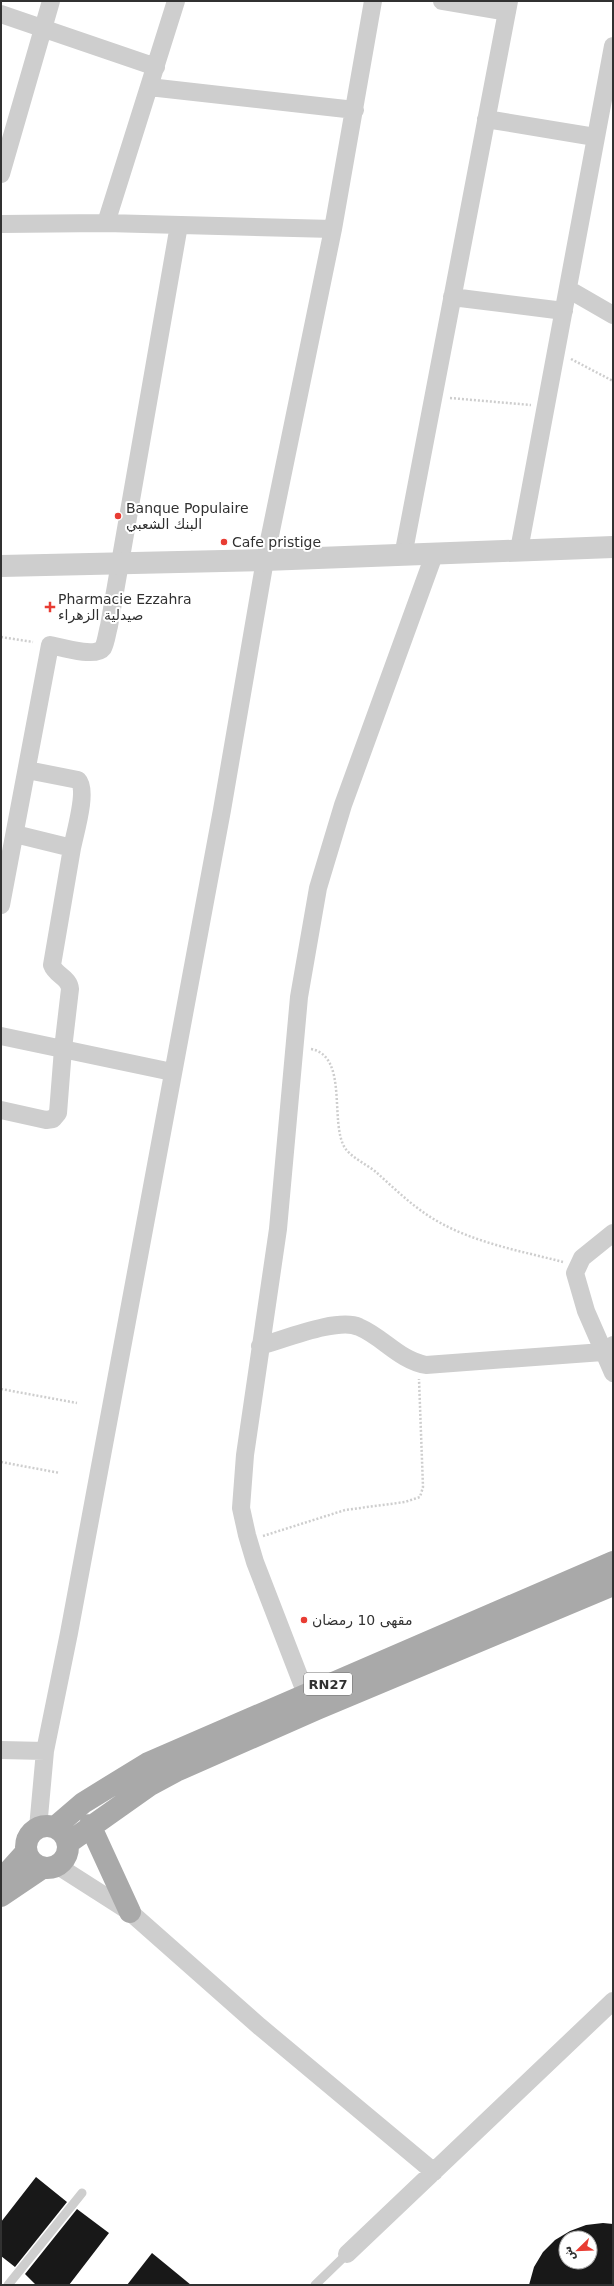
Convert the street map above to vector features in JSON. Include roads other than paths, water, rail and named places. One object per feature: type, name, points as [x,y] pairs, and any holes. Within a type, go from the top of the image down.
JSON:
[{"type":"main road","name":"RN27","points":[[1,1880],[26,1852],[28,1837],[90,1825],[150,1785],[312,1701],[613,1562]]},
{"type":"main road","name":"RN27","points":[[54,1833],[83,1803],[148,1763],[613,1586]]},
{"type":"main road","points":[[90,1825],[130,1912]]},
{"type":"main road","points":[[1,1896],[67,1856],[54,1833]]},
{"type":"main road","points":[[26,1852],[33,1864],[50,1867]]},
{"type":"street","points":[[1,174],[51,1]]},
{"type":"street","points":[[106,223],[176,1]]},
{"type":"street","points":[[54,1833],[45,1751],[69,1633],[172,1072],[222,810],[265,560],[333,229],[373,1]]},
{"type":"street","points":[[403,556],[508,6],[442,1]]},
{"type":"street","points":[[1,14],[156,67]]},
{"type":"street","points":[[519,550],[595,137],[610,80],[613,46]]},
{"type":"street","points":[[149,86],[355,110]]},
{"type":"street","points":[[486,119],[595,137]]},
{"type":"street","points":[[1,224],[106,223],[333,229]]},
{"type":"street","points":[[1,905],[50,645],[90,653],[103,648],[109,626],[179,225]]},
{"type":"street","points":[[568,289],[613,315]]},
{"type":"street","points":[[452,297],[564,311]]},
{"type":"street","points":[[1,566],[403,556],[613,547]]},
{"type":"street","points":[[312,1701],[255,1562],[241,1508],[241,1487],[260,1346],[278,1229],[299,998],[309,931],[329,849],[434,555]]},
{"type":"street","points":[[1,1110],[46,1120],[53,1119],[58,1113],[62,1049],[70,984],[67,980],[56,973],[52,966],[83,792],[81,783],[78,780],[27,770]]},
{"type":"street","points":[[14,834],[72,848]]},
{"type":"street","points":[[1,1036],[172,1072]]},
{"type":"street","points":[[613,1233],[582,1258],[577,1266],[577,1283],[608,1349],[613,1373]]},
{"type":"street","points":[[260,1346],[326,1328],[351,1324],[359,1327],[407,1359],[418,1364],[434,1365],[608,1349]]},
{"type":"street","points":[[1,1750],[45,1751]]},
{"type":"street","points":[[50,1867],[130,1912],[259,2026],[434,2172]]},
{"type":"street","points":[[347,2254],[613,2001]]},
{"type":"lane","points":[[8,2285],[82,2193]]},
{"type":"lane","points":[[315,2285],[347,2254]]},
{"type":"place","name":"Banque Populaire البنك الشعبي","points":[[118,516]]},
{"type":"place","name":"Cafe pristige","points":[[224,542]]},
{"type":"place","name":"Pharmacie Ezzahra صيدلية الزهراء","points":[[50,607]]},
{"type":"place","name":"مقهى 10 رمضان","points":[[304,1620]]}]
